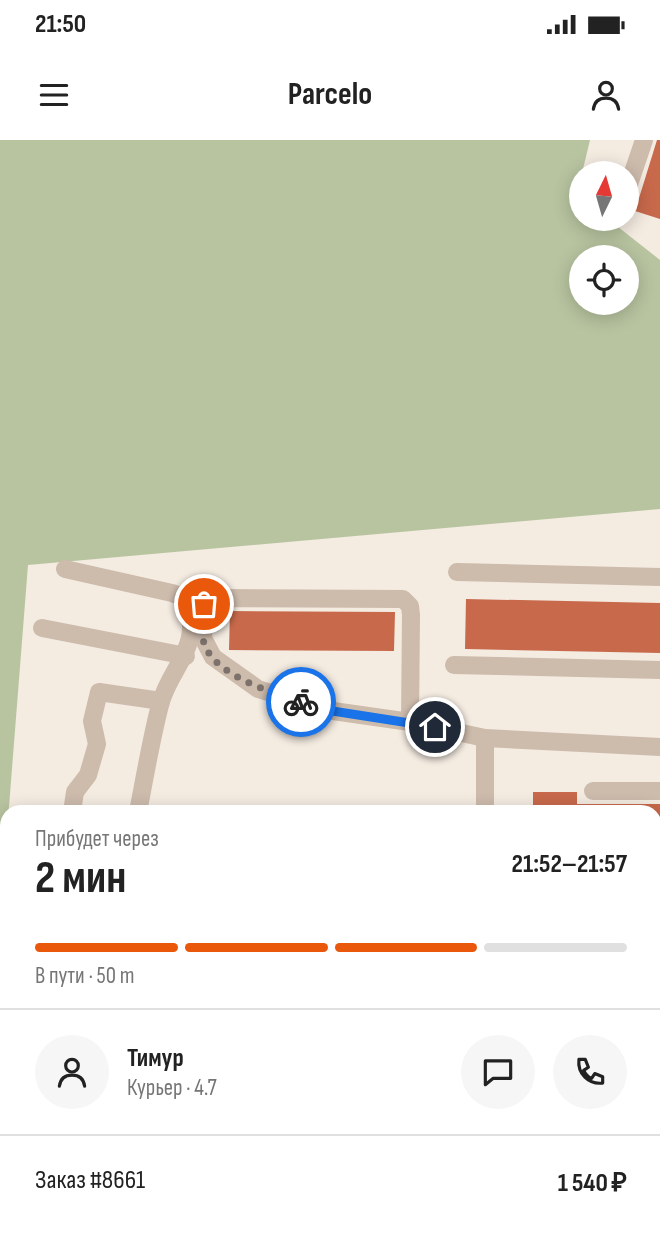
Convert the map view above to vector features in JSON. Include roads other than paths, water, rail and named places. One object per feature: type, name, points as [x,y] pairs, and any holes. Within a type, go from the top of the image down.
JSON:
[{"type":"lane","points":[[637,161],[644,140]]},
{"type":"lane","points":[[65,569],[185,598],[191,613],[186,656],[161,701],[139,805]]},
{"type":"lane","points":[[457,572],[660,577]]},
{"type":"lane","points":[[411,722],[411,615],[410,606],[403,599],[217,598],[204,604],[206,648],[231,672],[258,688],[326,710],[411,722],[485,738],[660,747]]},
{"type":"lane","points":[[42,628],[186,656]]},
{"type":"lane","points":[[454,665],[660,670]]},
{"type":"lane","points":[[73,805],[75,792],[88,775],[97,744],[92,721],[99,692],[161,701]]},
{"type":"lane","points":[[485,738],[485,805]]},
{"type":"lane","points":[[593,791],[660,791]]}]
